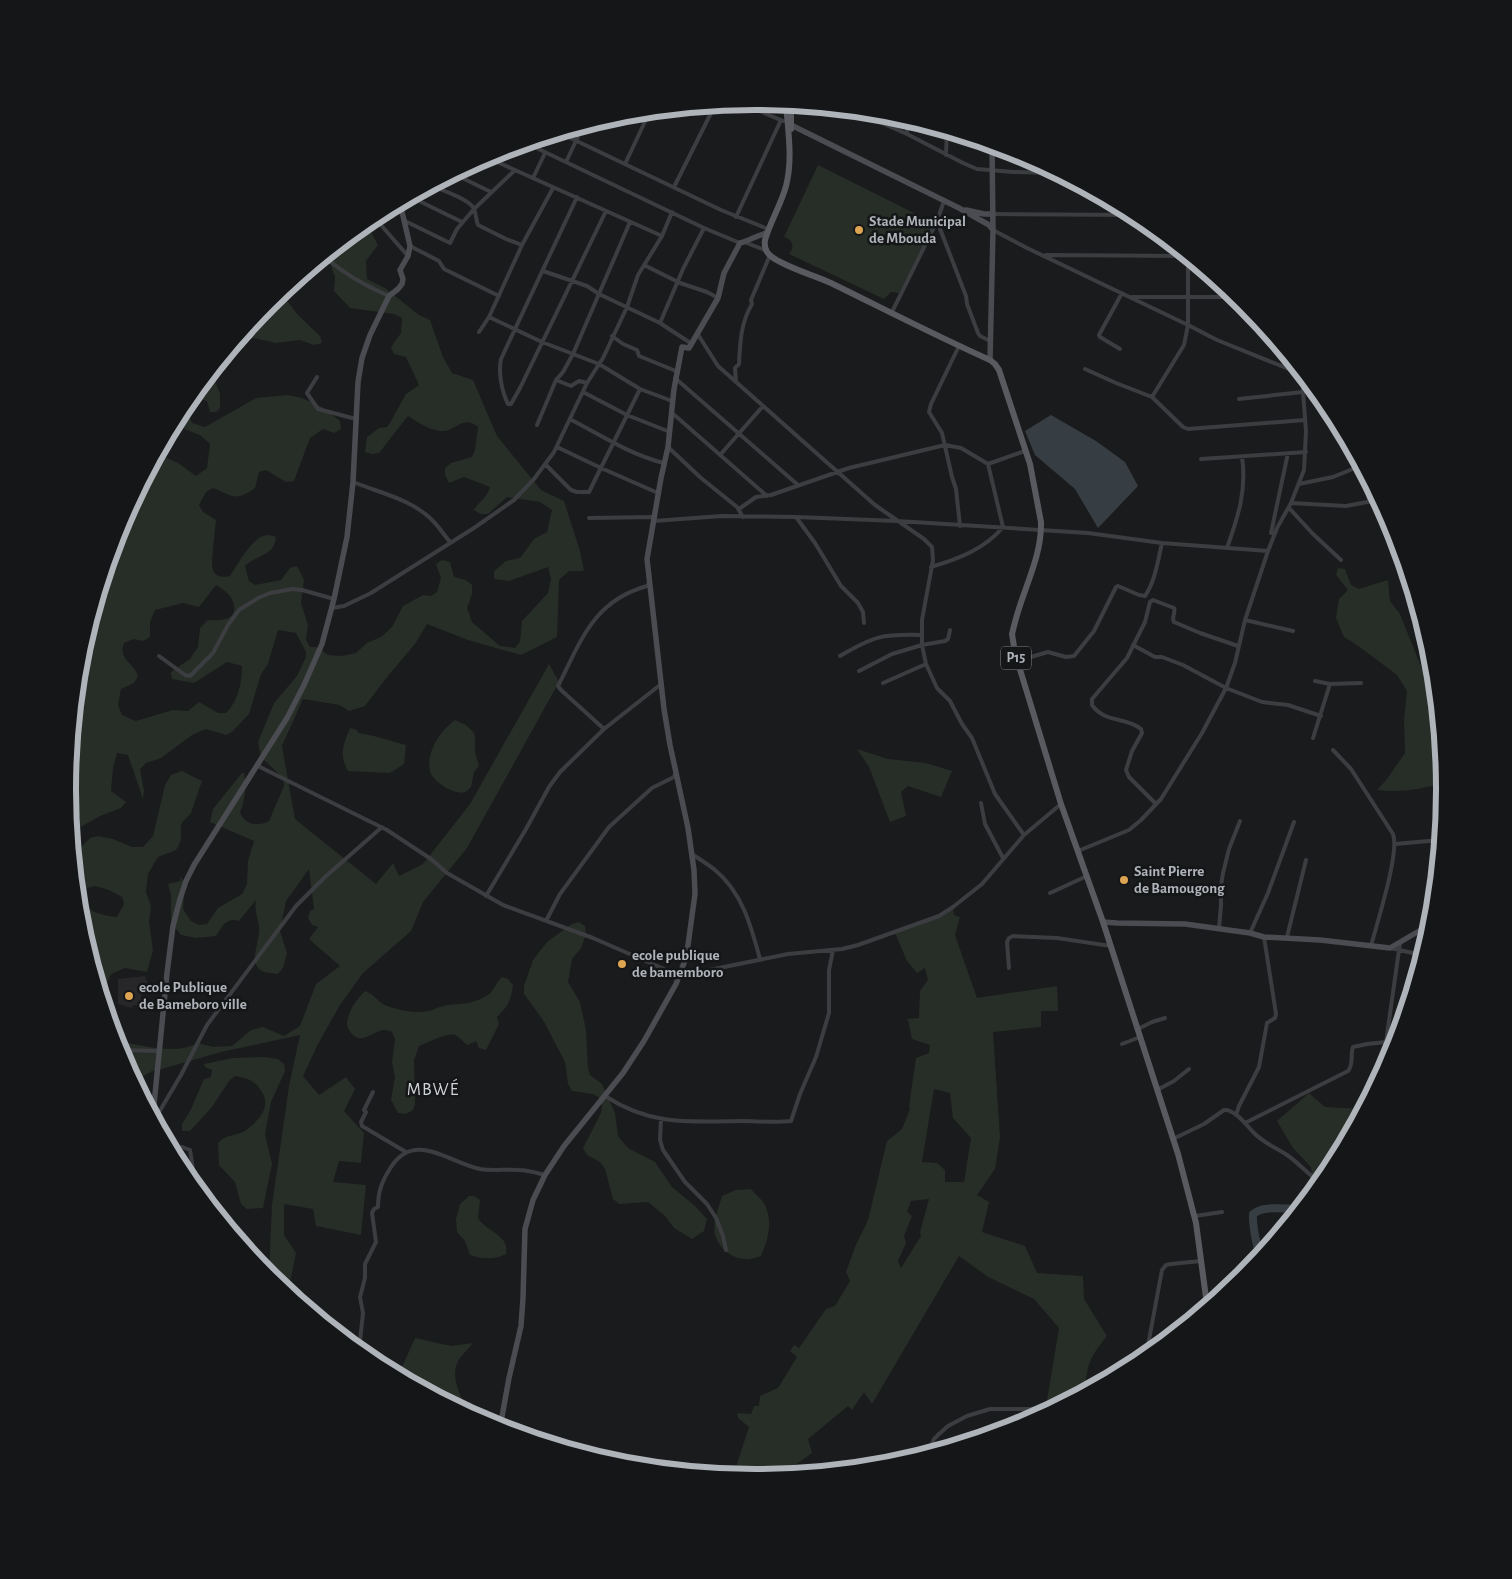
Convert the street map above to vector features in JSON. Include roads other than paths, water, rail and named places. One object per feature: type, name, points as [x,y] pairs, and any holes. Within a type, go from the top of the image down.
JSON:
[{"type":"main road","points":[[786,111],[789,163],[786,183],[764,244],[768,253],[782,262],[834,284],[891,314],[990,360]]},
{"type":"main road","points":[[786,123],[789,111]]},
{"type":"main road","name":"P15","points":[[990,360],[999,370],[1034,480],[1042,530],[1035,561],[1013,630],[1013,643],[1017,661],[1061,804],[1103,922],[1173,1139],[1195,1216],[1207,1298]]},
{"type":"street","points":[[758,110],[959,208],[989,225],[993,230],[1044,256],[1217,340],[1290,370]]},
{"type":"street","points":[[674,187],[712,111]]},
{"type":"street","points":[[625,164],[646,119]]},
{"type":"street","points":[[880,122],[977,169],[1041,172]]},
{"type":"street","points":[[736,216],[786,123]]},
{"type":"street","points":[[907,127],[907,134]]},
{"type":"street","points":[[566,162],[579,133]]},
{"type":"street","points":[[568,137],[768,231]]},
{"type":"street","points":[[946,137],[946,155]]},
{"type":"street","points":[[534,147],[704,228],[768,253],[743,327],[739,364],[735,368],[736,382]]},
{"type":"street","points":[[533,178],[545,153]]},
{"type":"street","points":[[990,360],[993,230],[992,153]]},
{"type":"street","points":[[495,161],[662,236]]},
{"type":"street","points":[[405,221],[448,243],[462,222],[515,170]]},
{"type":"street","points":[[461,177],[491,192]]},
{"type":"street","points":[[479,332],[489,317],[522,245],[553,188]]},
{"type":"street","points":[[438,189],[467,202],[474,209],[478,225],[522,245]]},
{"type":"street","points":[[577,197],[544,270],[514,329],[500,366],[502,384],[508,404],[511,404],[520,388],[606,211]]},
{"type":"street","points":[[418,200],[462,222]]},
{"type":"street","points":[[891,314],[937,221],[944,201]]},
{"type":"street","points":[[959,208],[984,214],[1117,214]]},
{"type":"street","points":[[155,1107],[167,973],[173,926],[182,890],[194,865],[280,731],[311,671],[322,644],[332,608],[347,537],[358,382],[362,358],[370,335],[389,296],[402,284],[403,279],[400,270],[408,256],[410,246],[402,210]]},
{"type":"street","points":[[332,608],[348,604],[371,593],[486,520],[514,500],[528,486],[546,465],[557,446],[587,384],[603,358],[627,307],[638,275],[662,236],[672,212]]},
{"type":"street","points":[[937,221],[978,333],[990,341]]},
{"type":"street","points":[[537,425],[556,380],[573,354],[630,222]]},
{"type":"street","points":[[379,223],[408,256]]},
{"type":"street","points":[[660,323],[677,282],[704,228]]},
{"type":"street","points":[[741,242],[746,242],[768,231]]},
{"type":"street","points":[[501,1420],[508,1378],[517,1346],[522,1316],[524,1239],[533,1200],[545,1175],[571,1137],[635,1056],[680,976],[687,950],[695,900],[695,880],[685,812],[667,729],[660,685],[649,582],[648,554],[668,447],[676,370],[682,347],[689,348],[692,344],[718,298],[724,273],[741,242]]},
{"type":"street","points":[[410,246],[439,261],[444,269],[499,296]]},
{"type":"street","points":[[1044,256],[1178,257]]},
{"type":"street","points":[[329,261],[352,278],[389,296]]},
{"type":"street","points":[[1152,397],[1181,352],[1188,325],[1187,264]]},
{"type":"street","points":[[644,265],[677,282],[707,292],[718,298]]},
{"type":"street","points":[[544,270],[587,286],[599,294],[660,323],[692,344]]},
{"type":"street","points":[[1120,349],[1100,337],[1100,333],[1122,293]]},
{"type":"street","points":[[1130,297],[1224,297]]},
{"type":"street","points":[[489,317],[542,342],[599,364],[640,389],[672,401]]},
{"type":"street","points":[[697,333],[718,366],[762,406],[874,505],[932,546],[932,567],[922,612],[922,645],[926,664],[937,688],[950,701],[972,738],[992,788],[1024,835]]},
{"type":"street","points":[[612,336],[623,344],[637,350],[639,356],[676,370]]},
{"type":"street","points":[[959,346],[929,408],[930,415],[942,433],[956,489],[960,526]]},
{"type":"street","points":[[1085,369],[1152,397],[1183,427],[1188,429],[1305,420]]},
{"type":"street","points":[[317,377],[307,393],[318,409],[356,419]]},
{"type":"street","points":[[676,378],[798,485]]},
{"type":"street","points":[[556,380],[571,386],[579,381],[587,384]]},
{"type":"street","points":[[1078,852],[1129,830],[1156,804],[1167,791],[1202,733],[1226,688],[1235,663],[1245,620],[1268,550],[1277,528],[1290,506],[1304,470],[1306,452],[1303,387]]},
{"type":"street","points":[[546,465],[568,488],[577,492],[589,492],[640,389]]},
{"type":"street","points":[[583,392],[627,415],[670,432]]},
{"type":"street","points":[[1239,399],[1306,392]]},
{"type":"street","points":[[720,455],[762,406]]},
{"type":"street","points":[[671,412],[767,496]]},
{"type":"street","points":[[570,419],[652,460],[664,463]]},
{"type":"street","points":[[739,509],[756,497],[767,496],[838,472],[945,445],[961,448],[988,464],[1003,527]]},
{"type":"street","points":[[557,446],[658,493]]},
{"type":"street","points":[[668,447],[701,478],[739,509],[743,517]]},
{"type":"street","points":[[988,464],[1025,451]]},
{"type":"street","points":[[1201,459],[1306,452]]},
{"type":"street","points":[[1271,533],[1288,453]]},
{"type":"street","points":[[1227,548],[1244,486],[1245,472],[1242,457]]},
{"type":"street","points":[[1299,484],[1333,477],[1355,468]]},
{"type":"street","points":[[352,482],[397,498],[413,506],[432,520],[450,542]]},
{"type":"street","points":[[1290,506],[1346,506],[1369,500],[1369,495]]},
{"type":"street","points":[[1290,506],[1313,534],[1341,560]]},
{"type":"street","points":[[589,518],[796,517],[897,521],[1099,534],[1162,543],[1268,550]]},
{"type":"street","points":[[796,517],[815,544],[840,586],[858,603],[864,623]]},
{"type":"street","points":[[932,567],[975,550],[995,537],[1003,527]]},
{"type":"street","points":[[1017,661],[1045,652],[1066,657],[1074,656],[1094,631],[1116,587],[1118,586],[1139,595],[1145,596],[1147,594],[1162,543]]},
{"type":"street","points":[[604,729],[558,686],[583,637],[602,610],[620,597],[647,586],[649,582]]},
{"type":"street","points":[[159,656],[185,675],[190,676],[213,653],[228,625],[239,610],[258,598],[270,593],[293,589],[334,600]]},
{"type":"street","points":[[1156,804],[1129,777],[1126,770],[1132,750],[1142,733],[1141,729],[1127,721],[1102,716],[1094,709],[1091,702],[1124,662],[1145,622],[1151,602],[1154,600],[1174,608],[1174,622],[1238,646]]},
{"type":"street","points":[[1245,620],[1293,631]]},
{"type":"street","points":[[859,671],[886,656],[922,645],[946,641],[950,630]]},
{"type":"street","points":[[840,656],[862,643],[876,638],[888,635],[922,635]]},
{"type":"street","points":[[1133,645],[1155,657],[1162,656],[1226,688],[1262,702],[1288,705],[1321,716]]},
{"type":"street","points":[[883,683],[926,664]]},
{"type":"street","points":[[1315,681],[1330,684],[1361,683]]},
{"type":"street","points":[[1313,738],[1330,684]]},
{"type":"street","points":[[486,896],[530,824],[552,783],[569,763],[604,729],[660,685]]},
{"type":"street","points":[[1333,750],[1351,769],[1393,834],[1395,844],[1371,946]]},
{"type":"street","points":[[258,766],[382,827],[431,859],[447,873],[510,908],[592,938],[680,976],[788,954],[833,950],[858,944],[939,916],[976,889],[989,877],[1024,835],[1061,804]]},
{"type":"street","points":[[546,921],[560,894],[608,827],[649,791],[658,784],[674,778],[676,773]]},
{"type":"street","points":[[982,803],[985,824],[1003,858]]},
{"type":"street","points":[[1219,928],[1223,873],[1229,849],[1240,822]]},
{"type":"street","points":[[1250,933],[1268,893],[1294,822]]},
{"type":"street","points":[[158,1112],[182,1075],[206,1025],[290,914],[324,877],[382,827]]},
{"type":"street","points":[[1395,844],[1433,841]]},
{"type":"street","points":[[692,854],[714,869],[733,890],[748,918],[760,959]]},
{"type":"street","points":[[1287,938],[1306,860]]},
{"type":"street","points":[[1050,893],[1086,876]]},
{"type":"street","points":[[1103,922],[1185,924],[1250,933],[1264,937],[1390,948],[1416,954]]},
{"type":"street","points":[[1390,948],[1421,930]]},
{"type":"street","points":[[1009,968],[1007,942],[1013,936],[1057,938],[1111,946]]},
{"type":"street","points":[[1236,1115],[1259,1067],[1267,1023],[1275,1018],[1276,1014],[1264,937]]},
{"type":"street","points":[[1245,1123],[1348,1070],[1351,1065],[1354,1048],[1367,1044],[1386,1042],[1400,943]]},
{"type":"street","points":[[605,1096],[626,1109],[661,1119],[686,1123],[791,1121],[817,1054],[829,1014],[829,970],[833,950]]},
{"type":"street","points":[[1138,1029],[1165,1018]]},
{"type":"street","points":[[1122,1044],[1140,1038]]},
{"type":"street","points":[[128,1050],[160,1052]]},
{"type":"street","points":[[1157,1090],[1174,1081],[1189,1069]]},
{"type":"street","points":[[373,1092],[365,1106],[364,1110],[366,1112],[361,1122],[362,1126],[406,1152]]},
{"type":"street","points":[[1173,1139],[1204,1124],[1224,1110],[1228,1110],[1245,1123],[1262,1141],[1286,1154],[1313,1178]]},
{"type":"street","points":[[661,1119],[660,1140],[663,1150],[685,1182],[707,1204],[716,1218],[726,1250]]},
{"type":"street","points":[[179,1147],[190,1150],[193,1170]]},
{"type":"street","points":[[360,1342],[363,1313],[360,1297],[365,1278],[365,1264],[376,1242],[372,1213],[378,1207],[378,1196],[382,1182],[393,1164],[406,1152],[417,1149],[424,1150],[484,1170],[520,1170],[545,1175]]},
{"type":"street","points":[[1195,1216],[1222,1212]]},
{"type":"street","points":[[1148,1345],[1162,1270],[1166,1265],[1201,1261]]},
{"type":"street","points":[[931,1446],[934,1439],[948,1426],[967,1416],[990,1409],[1039,1407]]},
{"type":"waterway","points":[[1257,1248],[1253,1214],[1268,1208],[1291,1209]]},
{"type":"place","name":"Stade Municipal de Mbouda","points":[[859,230]]},
{"type":"place","name":"Saint Pierre de Bamougong","points":[[1124,880]]},
{"type":"place","name":"ecole publique de bamemboro","points":[[622,964]]},
{"type":"place","name":"ecole Publique de Bameboro ville","points":[[129,996]]},
{"type":"district","name":"MBWÉ","points":[[433,1090]]}]
